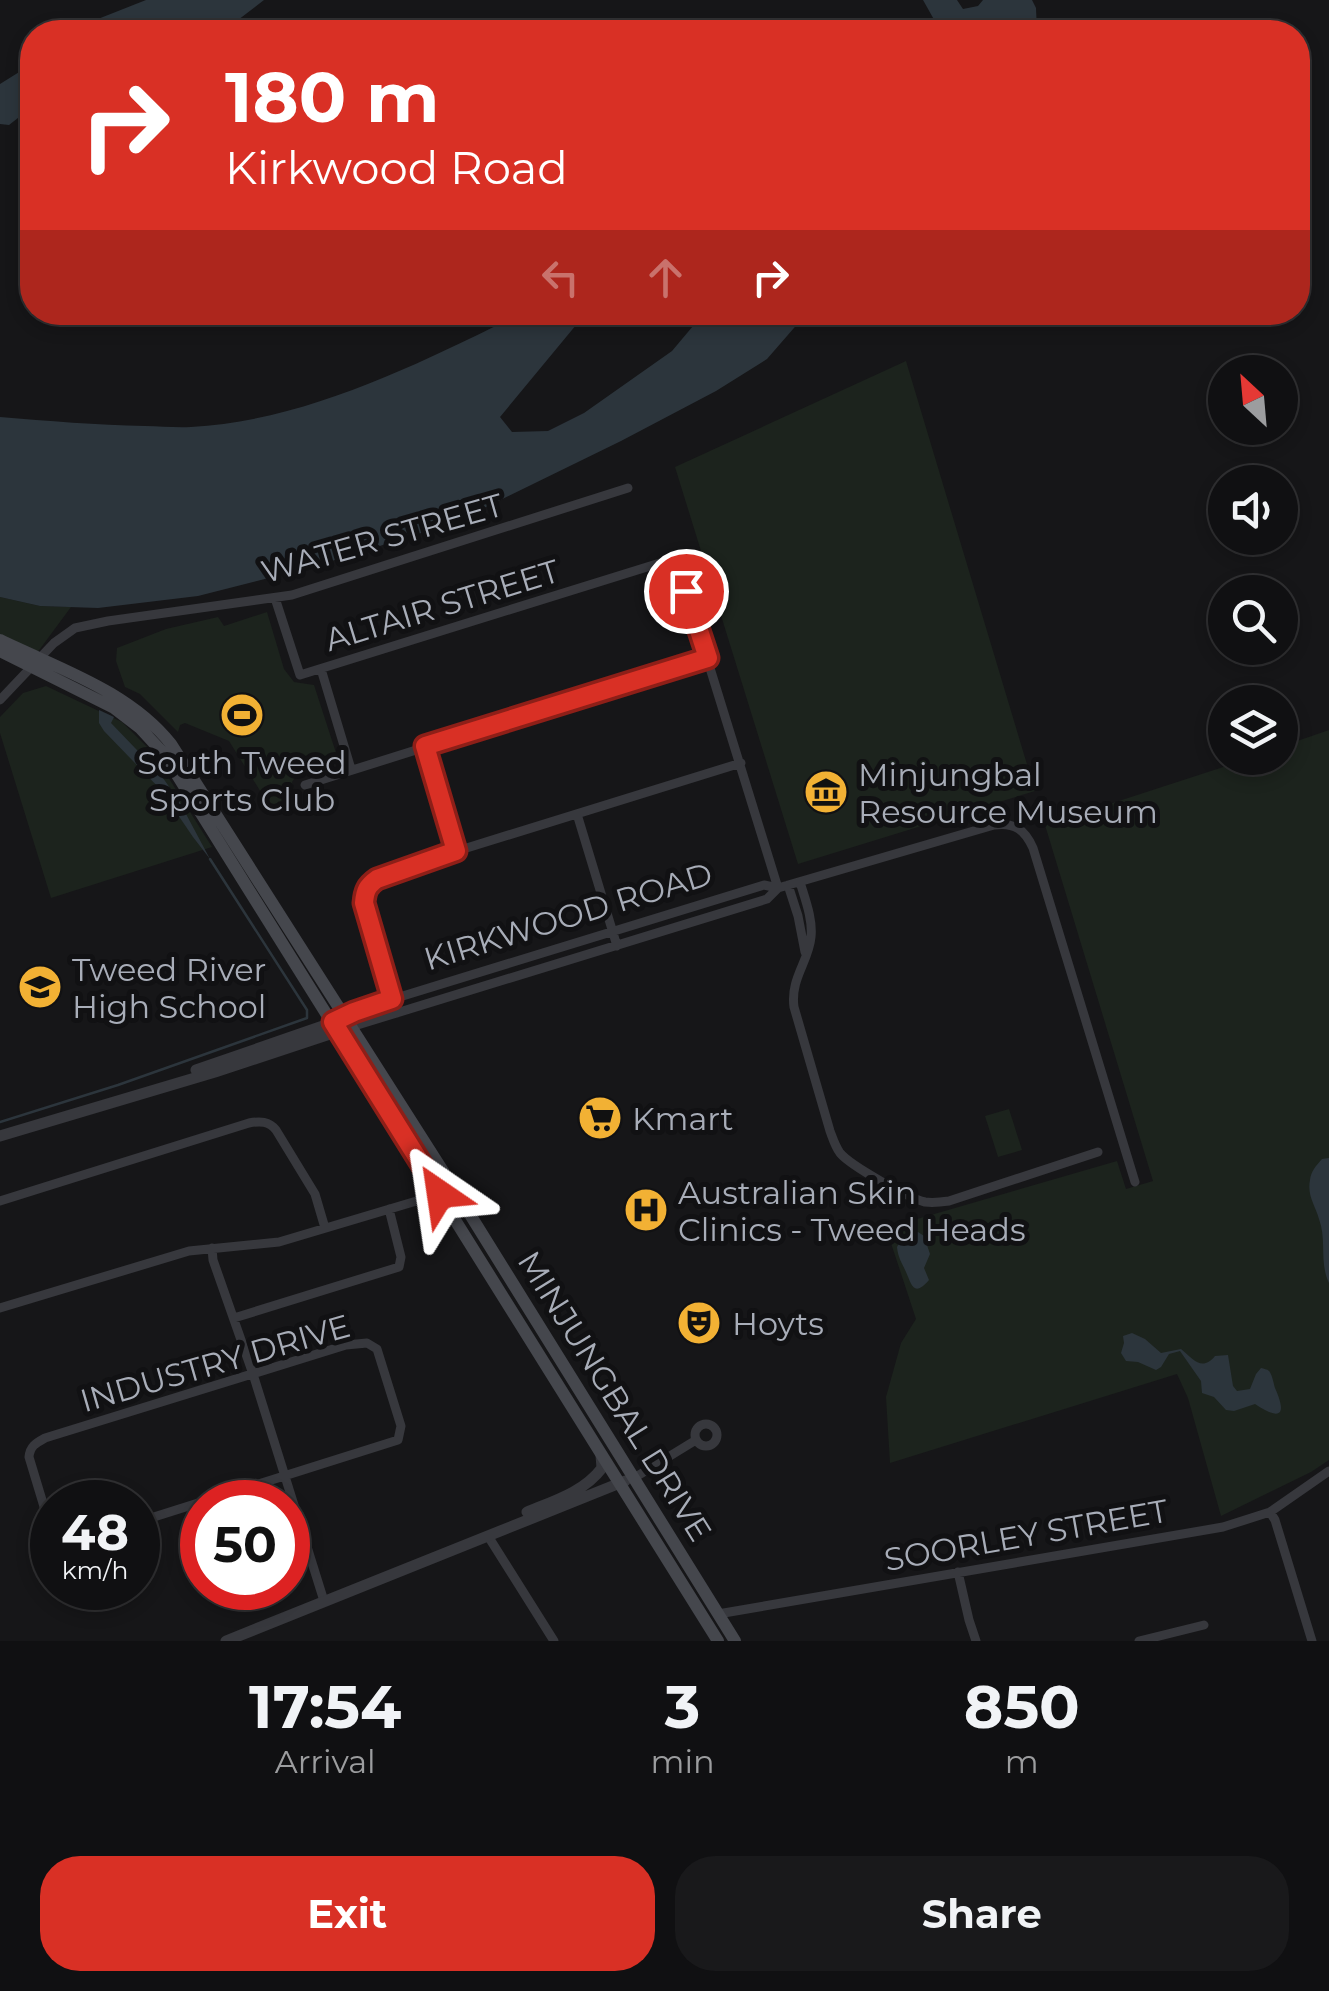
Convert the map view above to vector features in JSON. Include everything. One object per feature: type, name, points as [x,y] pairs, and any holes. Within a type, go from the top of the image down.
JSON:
[{"type":"main road","name":"MINJUNGBAL DRIVE","points":[[0,640],[35,663]]},
{"type":"main road","name":"MINJUNGBAL DRIVE","points":[[0,651],[110,692],[163,734],[201,789],[342,1024],[627,1480],[718,1641]]},
{"type":"main road","name":"MINJUNGBAL DRIVE","points":[[450,1192],[601,1453],[627,1480],[735,1641]]},
{"type":"street","name":"WATER STREET","points":[[0,700],[64,634],[87,625],[275,598],[324,586],[628,488]]},
{"type":"street","name":"ALTAIR STREET","points":[[275,598],[300,675],[676,558],[708,658]]},
{"type":"street","points":[[304,785],[708,658],[783,887],[798,916],[805,955]]},
{"type":"street","points":[[320,669],[351,769]]},
{"type":"street","points":[[425,746],[456,851]]},
{"type":"street","points":[[397,1013],[364,903],[368,885],[456,851],[741,763]]},
{"type":"street","points":[[577,814],[617,946]]},
{"type":"street","name":"KIRKWOOD ROAD","points":[[0,1136],[215,1072],[342,1024],[392,999],[764,885],[783,887],[994,825],[1010,824],[1024,832],[1032,848],[1135,1182]]},
{"type":"street","points":[[800,882],[812,929],[793,993],[794,1007],[836,1147],[843,1156],[914,1198],[938,1202],[1098,1152]]},
{"type":"street","name":"KIRKWOOD ROAD","points":[[342,1024],[397,1013],[767,900],[783,887]]},
{"type":"street","points":[[0,1201],[262,1122],[276,1130],[315,1194],[325,1228]]},
{"type":"street","points":[[0,1308],[189,1250],[279,1242],[450,1192]]},
{"type":"street","points":[[234,1318],[399,1267],[402,1257],[389,1209]]},
{"type":"street","points":[[212,1248],[324,1602]]},
{"type":"street","name":"INDUSTRY DRIVE","points":[[37,1480],[30,1450],[44,1438],[359,1342],[373,1346],[380,1354],[401,1426],[398,1440],[160,1515]]},
{"type":"street","points":[[226,1641],[627,1480],[696,1440]]},
{"type":"street","points":[[491,1534],[511,1519],[571,1494],[590,1481],[602,1468],[601,1453]]},
{"type":"street","name":"SOORLEY STREET","points":[[718,1614],[1223,1527],[1270,1512],[1329,1472]]},
{"type":"street","points":[[1270,1512],[1312,1641]]},
{"type":"street","points":[[491,1534],[554,1641]]},
{"type":"street","points":[[958,1572],[976,1641]]},
{"type":"street","points":[[1138,1641],[1204,1625]]},
{"type":"shaded area","points":[[146,0],[264,0],[238,20],[95,20]]},
{"type":"shaded area","points":[[923,0],[957,0],[963,9],[978,6],[983,0],[1032,0],[1036,8],[1036,20],[934,20]]},
{"type":"shaded area","points":[[20,72],[20,116],[9,125],[0,124],[0,84]]},
{"type":"shaded area","points":[[498,325],[576,325],[500,417],[512,432],[548,431],[584,413],[672,351],[693,326],[797,325],[767,359],[716,391],[453,523],[319,565],[198,596],[98,608],[40,606],[0,597],[0,417],[180,427],[232,423],[354,389]]},
{"type":"shaded area","points":[[906,361],[1035,791],[798,864],[675,467]]},
{"type":"shaded area","points":[[0,597],[40,606],[71,607],[37,653],[0,634]]},
{"type":"shaded area","name":"South Tweed Sports Club","points":[[267,612],[284,669],[294,682],[314,685],[338,759],[334,765],[296,776],[291,804],[272,810],[229,741],[185,723],[178,732],[140,694],[125,687],[116,661],[117,648],[166,629],[218,617],[224,626]]},
{"type":"shaded area","points":[[46,686],[122,722],[153,753],[212,847],[51,898],[0,733],[0,717],[23,693]]},
{"type":"shaded area","points":[[99,710],[114,717],[111,723],[160,774],[210,859],[161,790],[104,731],[99,723]]},
{"type":"shaded area","points":[[1329,730],[1329,1460],[1221,1516],[1188,1398],[1177,1374],[890,1463],[886,1397],[901,1343],[916,1319],[886,1228],[1117,1161],[1126,1189],[1153,1181],[1045,825],[1208,772],[1208,775],[1298,775],[1298,741]]},
{"type":"shaded area","points":[[1009,1109],[1022,1150],[998,1157],[985,1116]]},
{"type":"shaded area","points":[[1329,1158],[1329,1283],[1321,1227],[1309,1186],[1314,1169],[1322,1159]]},
{"type":"shaded area","points":[[918,1232],[924,1236],[930,1254],[924,1268],[929,1280],[917,1289],[910,1282],[897,1247],[904,1235]]},
{"type":"shaded area","points":[[1132,1333],[1161,1353],[1181,1349],[1202,1363],[1228,1355],[1237,1391],[1250,1389],[1261,1368],[1267,1370],[1281,1410],[1275,1414],[1255,1404],[1226,1410],[1214,1397],[1202,1393],[1201,1381],[1180,1351],[1169,1354],[1156,1370],[1126,1361],[1121,1353],[1123,1336]]},
{"type":"waterway","points":[[0,1122],[307,1018],[307,1010],[210,859]]},
{"type":"place","name":"South Tweed Sports Club","points":[[242,715]]},
{"type":"place","name":"Minjungbal Resource Museum","points":[[826,792]]},
{"type":"place","name":"Tweed River High School","points":[[40,987]]},
{"type":"place","name":"Kmart","points":[[600,1118]]},
{"type":"place","name":"Australian Skin Clinics - Tweed Heads","points":[[646,1210]]},
{"type":"place","name":"Hoyts","points":[[699,1323]]},
{"type":"route","points":[[440,1194],[333,1022],[392,999],[364,903],[365,892],[377,879],[456,851],[425,746],[708,658],[686,591]]}]
